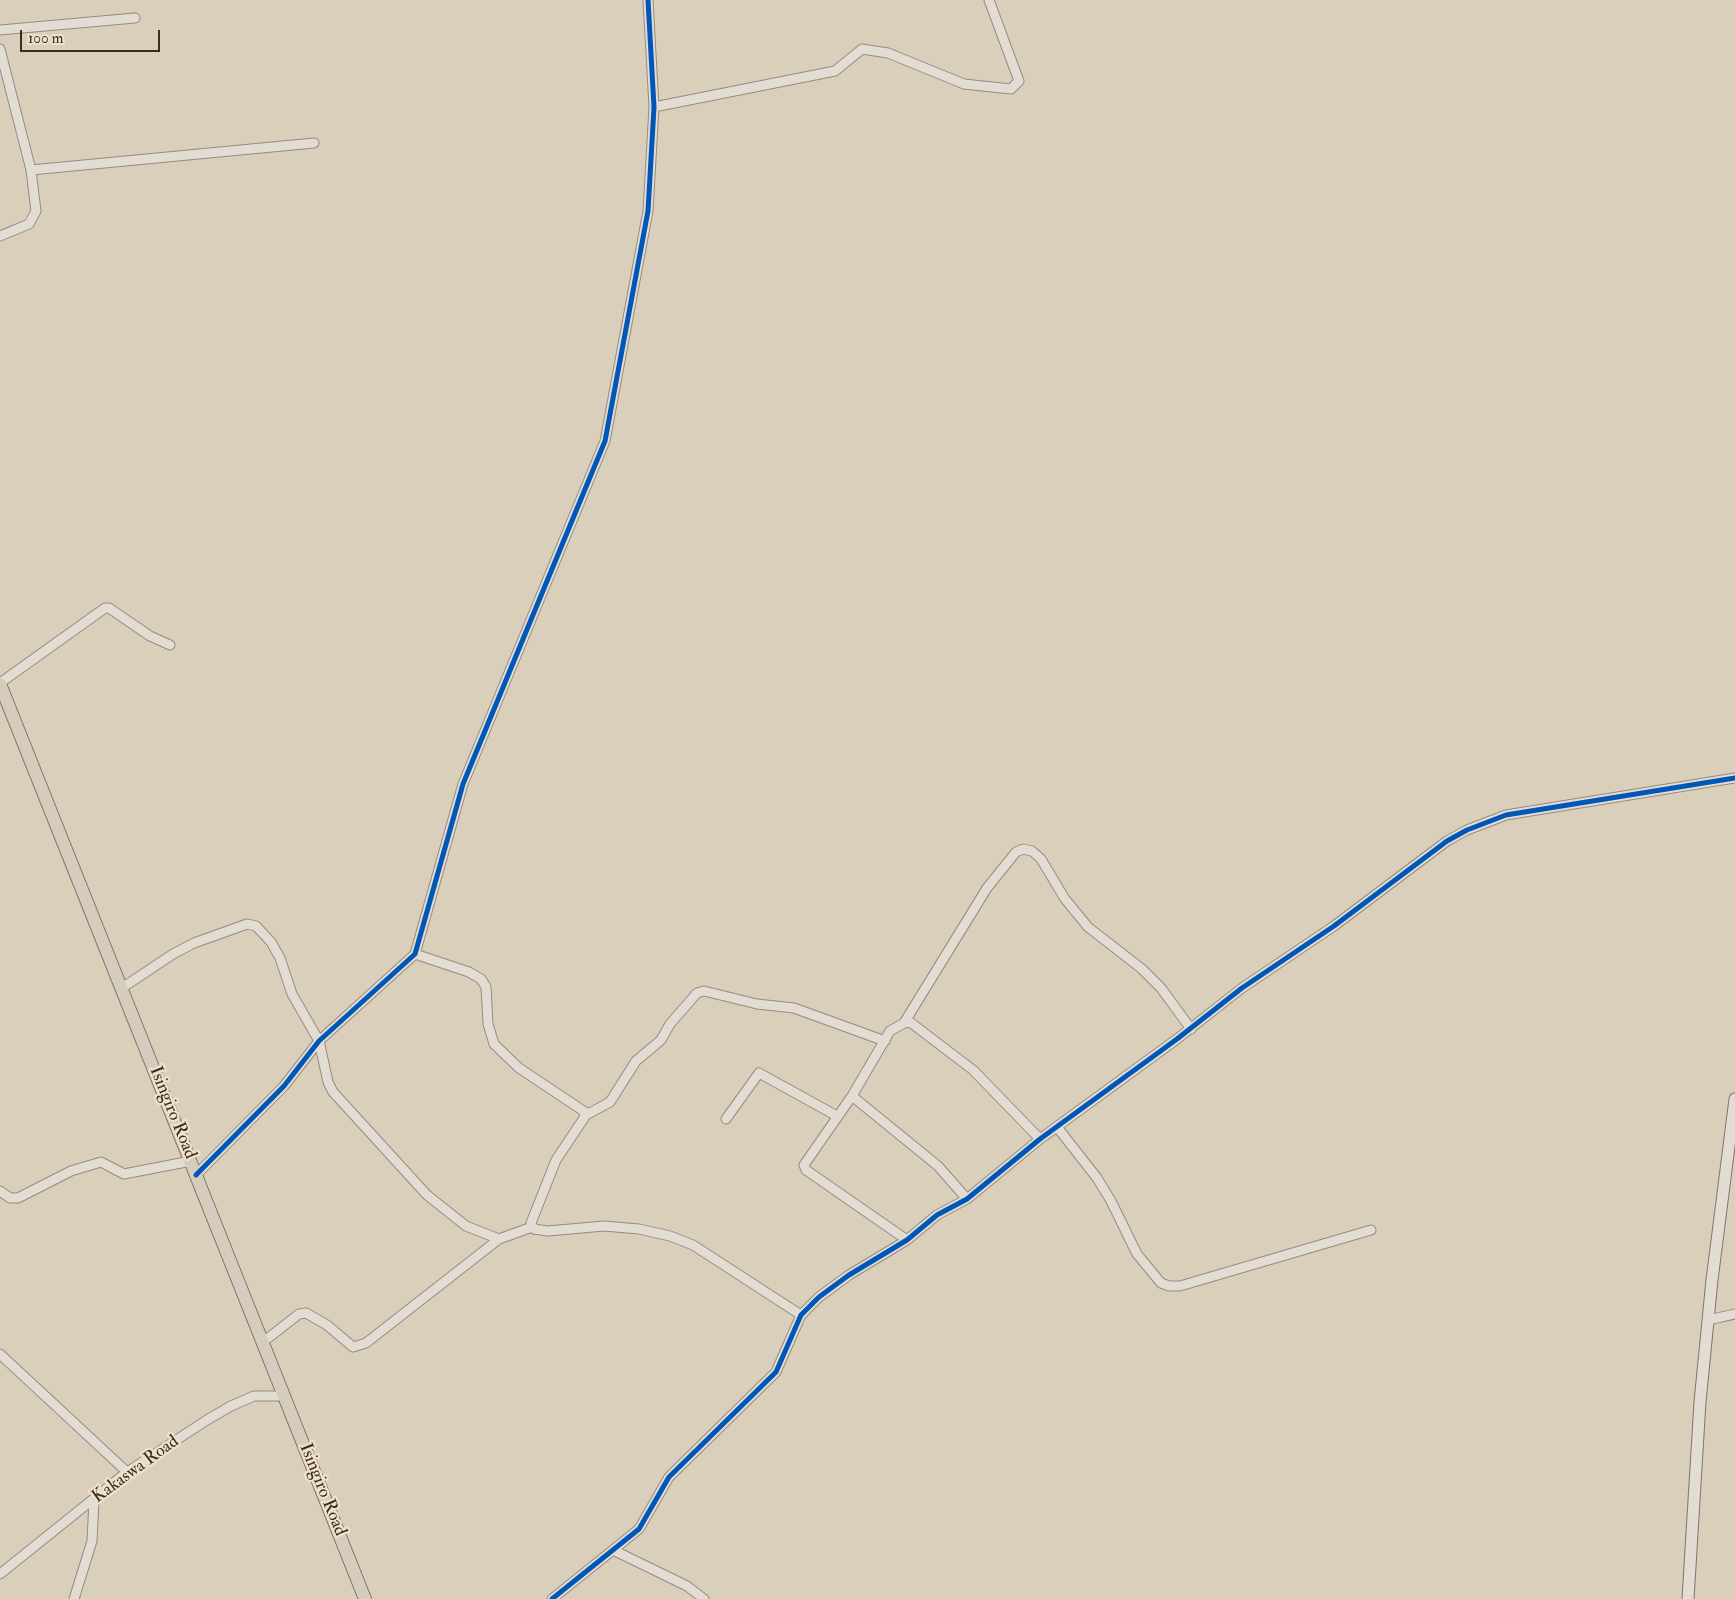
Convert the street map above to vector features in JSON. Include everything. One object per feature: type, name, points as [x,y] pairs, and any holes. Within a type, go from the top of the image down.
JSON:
[{"type":"main road","name":"Isingiro Road","points":[[0,683],[365,1599]]},
{"type":"main road","points":[[1688,1599],[1700,1402],[1735,1099]]},
{"type":"street","points":[[196,1175],[284,1086],[319,1041],[415,954],[463,784],[605,441],[648,211],[654,107],[648,0]]},
{"type":"street","points":[[654,107],[835,71],[862,49],[888,53],[964,84],[1011,89],[1019,81],[989,0]]},
{"type":"street","points":[[0,30],[135,18]]},
{"type":"street","points":[[0,49],[31,170],[36,211],[29,224],[0,236]]},
{"type":"street","points":[[31,170],[314,143]]},
{"type":"street","points":[[0,683],[105,608],[109,608],[150,636],[170,645]]},
{"type":"street","points":[[552,1599],[639,1529],[669,1477],[776,1372],[801,1314],[819,1297],[848,1275],[907,1240],[937,1215],[967,1199],[1040,1139],[1058,1128],[1248,983],[1334,926],[1420,860],[1467,830],[1506,815],[1735,778]]},
{"type":"street","points":[[904,1023],[987,888],[1009,859],[1023,849],[1032,851],[1041,859],[1065,899],[1088,927],[1142,969],[1161,988],[1191,1028]]},
{"type":"street","points":[[122,988],[173,954],[194,943],[247,924],[256,926],[271,942],[280,958],[292,994],[319,1041],[328,1082],[333,1092],[427,1195],[466,1226],[499,1239]]},
{"type":"street","points":[[415,954],[469,972],[481,979],[486,987],[488,1024],[494,1044],[505,1057],[519,1068],[583,1109],[586,1115]]},
{"type":"street","points":[[532,1227],[531,1223],[556,1160],[586,1115],[610,1102],[636,1062],[661,1040],[670,1024],[697,993],[704,992],[757,1004],[794,1008],[885,1041]]},
{"type":"street","points":[[907,1240],[804,1168],[806,1162],[852,1096],[890,1031],[904,1023],[910,1022],[973,1070],[1040,1139]]},
{"type":"street","points":[[726,1119],[759,1073],[837,1116]]},
{"type":"street","points":[[852,1096],[914,1143],[938,1166],[967,1199]]},
{"type":"street","points":[[1058,1128],[1111,1201],[1137,1254],[1156,1278],[1169,1286],[1180,1286],[1372,1230]]},
{"type":"street","points":[[0,1191],[10,1198],[18,1198],[71,1171],[101,1162],[124,1174],[191,1161]]},
{"type":"street","points":[[263,1342],[298,1314],[306,1313],[327,1325],[353,1346],[358,1346],[376,1336],[499,1239],[512,1232],[532,1227],[540,1231],[548,1231],[604,1226],[639,1229],[670,1236],[693,1245],[801,1314]]},
{"type":"street","points":[[1708,1320],[1735,1314]]},
{"type":"street","points":[[0,1354],[127,1472]]},
{"type":"street","name":"Kakaswa Road","points":[[0,1574],[127,1472],[243,1400],[254,1396],[284,1396]]},
{"type":"street","points":[[74,1599],[92,1541],[94,1500]]},
{"type":"street","points":[[613,1550],[687,1586],[704,1599]]},
{"type":"cycle path","points":[[196,1175],[284,1086],[319,1041],[415,954],[463,784],[605,441],[648,211],[654,107],[648,0]]},
{"type":"cycle path","points":[[552,1599],[639,1529],[669,1477],[776,1372],[801,1315],[819,1297],[849,1275],[907,1240],[937,1215],[967,1199],[1040,1139],[1177,1039],[1242,988],[1334,926],[1447,841],[1467,830],[1506,815],[1735,778]]}]
